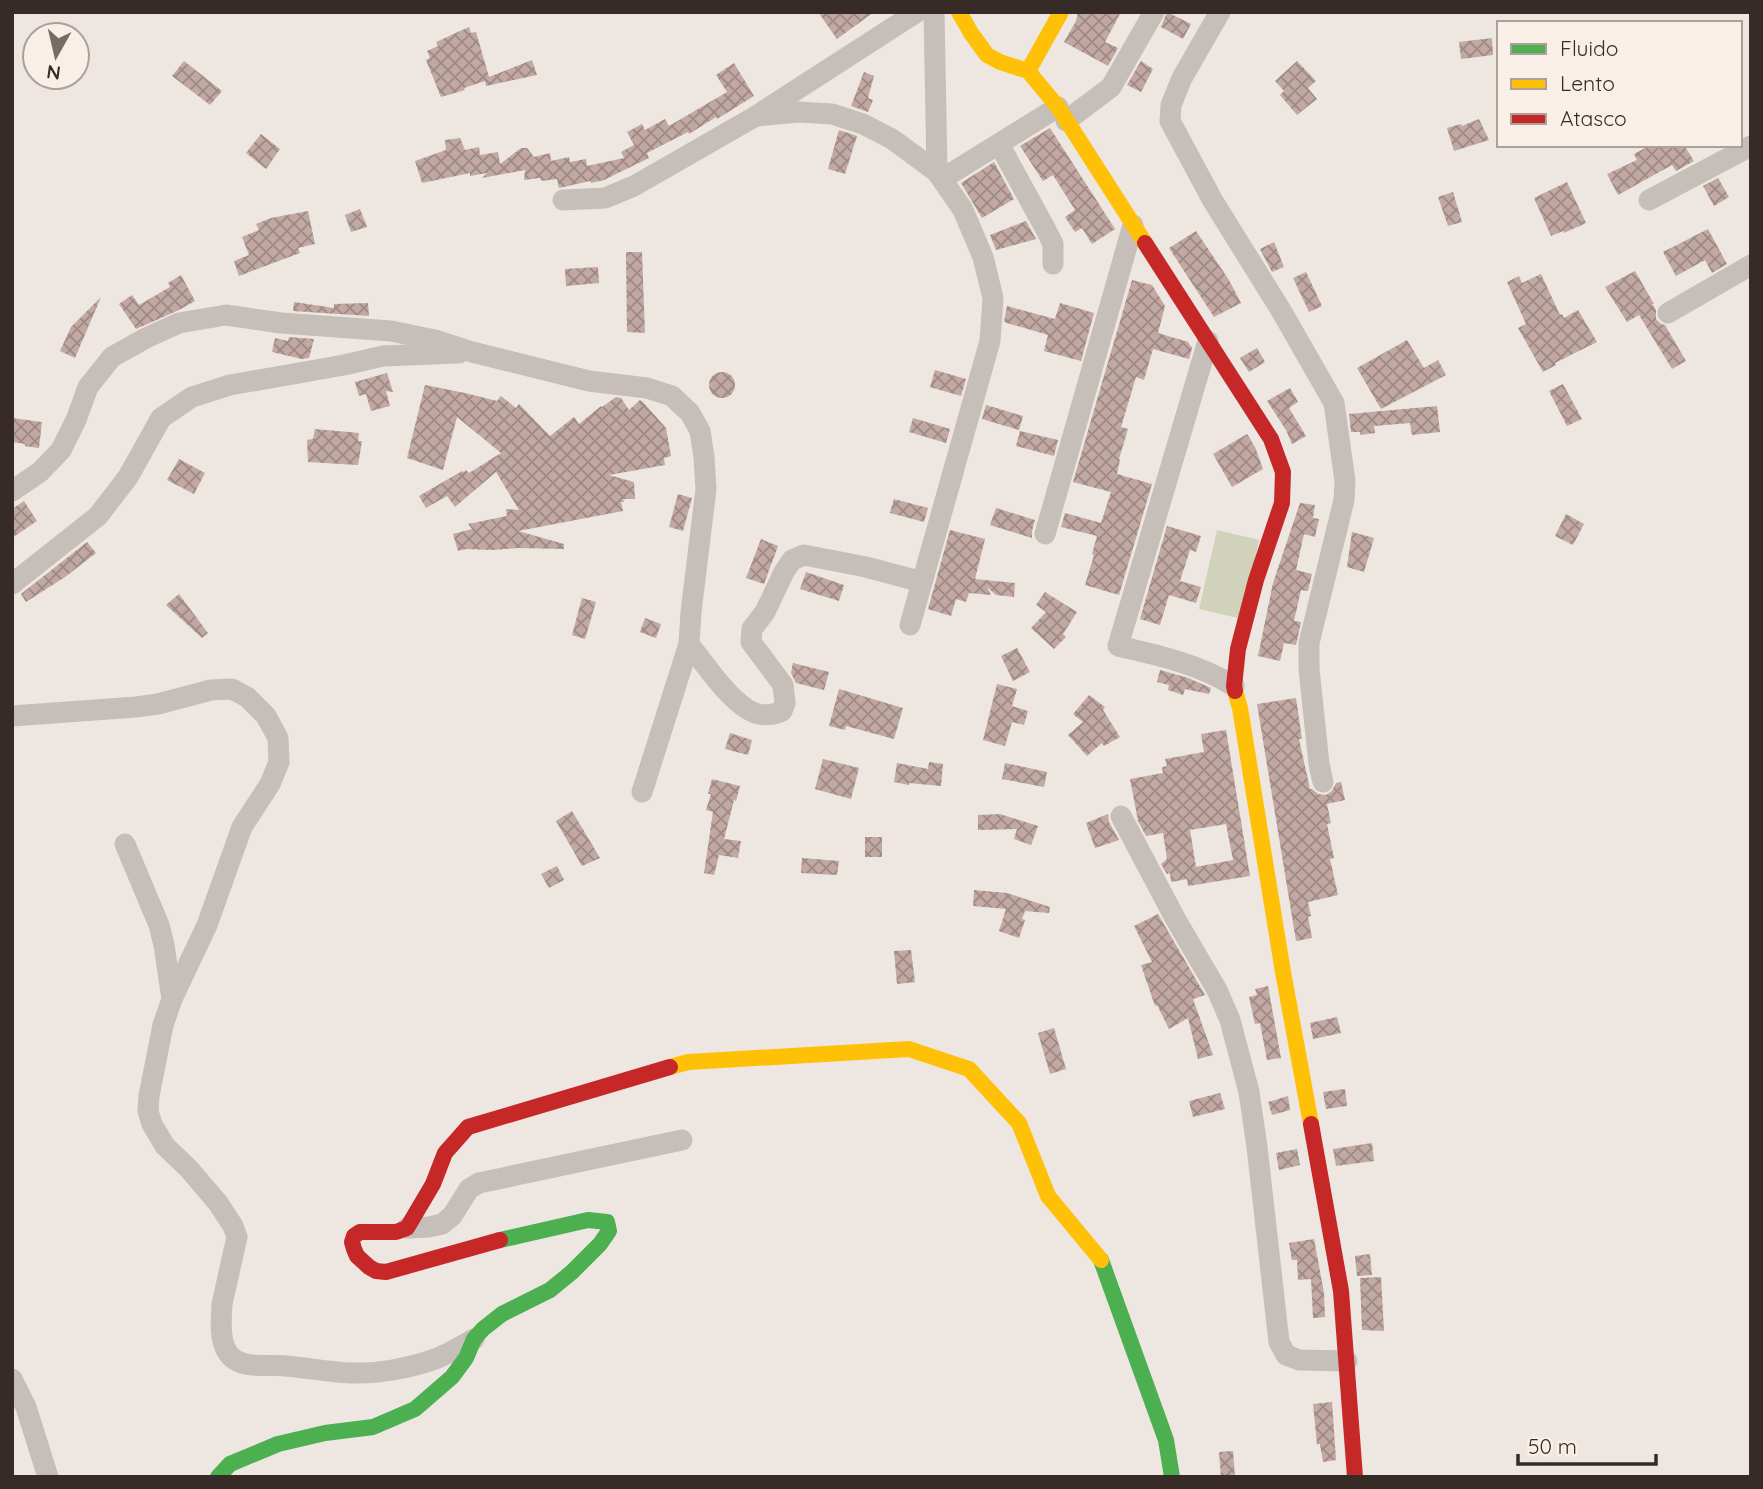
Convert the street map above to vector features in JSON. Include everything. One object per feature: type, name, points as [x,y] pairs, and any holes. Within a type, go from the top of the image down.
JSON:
[{"type":"street","points":[[563,200],[605,198],[634,186],[756,116],[917,12]]},
{"type":"street","points":[[934,12],[939,176]]},
{"type":"street","points":[[959,12],[987,55],[1028,71],[1062,114],[1271,439],[1283,472],[1282,503],[1256,580],[1238,649],[1234,686],[1341,1291],[1355,1477]]},
{"type":"street","points":[[1028,71],[1061,12]]},
{"type":"street","points":[[939,176],[1111,87],[1154,12]]},
{"type":"street","points":[[1220,12],[1182,78],[1171,105],[1170,121],[1213,201],[1282,312],[1334,403],[1345,481],[1345,500],[1309,643],[1309,669],[1323,782]]},
{"type":"street","points":[[756,116],[798,112],[832,114],[863,124],[892,139],[939,176],[963,210],[983,257],[993,298],[990,341],[910,625]]},
{"type":"street","points":[[999,144],[1049,236],[1053,264]]},
{"type":"street","points":[[1650,200],[1751,146]]},
{"type":"street","points":[[1045,534],[1133,225]]},
{"type":"street","points":[[1668,313],[1751,265]]},
{"type":"street","points":[[12,491],[40,472],[61,450],[88,387],[112,357],[179,323],[226,315],[281,323],[391,331],[589,381],[648,388],[672,396],[691,413],[700,431],[706,489],[689,644],[642,792]]},
{"type":"street","points":[[1208,341],[1118,646],[1195,666],[1234,686]]},
{"type":"street","points":[[12,584],[98,516],[128,477],[161,418],[192,397],[230,385],[383,356],[472,352]]},
{"type":"street","points":[[689,644],[733,699],[755,714],[774,715],[782,711],[785,702],[783,685],[751,642],[752,629],[765,612],[792,560],[804,555],[866,567],[922,582]]},
{"type":"street","points":[[12,716],[136,708],[211,690],[232,689],[247,697],[267,716],[278,738],[279,762],[270,784],[242,827],[207,925],[172,999],[163,1025],[148,1111],[165,1146],[218,1203],[233,1226],[236,1237],[221,1313],[225,1350],[234,1360],[247,1365],[354,1373],[394,1369],[436,1359],[474,1339]]},
{"type":"street","points":[[1121,817],[1217,990],[1230,1020],[1251,1108],[1279,1342],[1286,1355],[1299,1360],[1347,1361]]},
{"type":"street","points":[[125,844],[159,925],[172,999]]},
{"type":"street","points":[[407,1228],[433,1184],[445,1153],[468,1127],[688,1062],[909,1049],[969,1069],[1018,1123],[1048,1196],[1100,1258],[1166,1440],[1172,1477]]},
{"type":"street","points":[[218,1477],[229,1464],[278,1444],[325,1433],[373,1427],[415,1409],[452,1377],[466,1358],[474,1339],[483,1329],[502,1314],[550,1290],[572,1272],[609,1231],[607,1222],[588,1220],[516,1236],[382,1272],[373,1271],[353,1250],[355,1234],[396,1232],[442,1224],[452,1216],[469,1189],[478,1183],[682,1140]]},
{"type":"street","points":[[12,1379],[26,1406],[48,1477]]},
{"type":"green space","points":[[1217,530],[1259,540],[1242,619],[1199,609]]},
{"type":"building","points":[[818,12],[874,12],[837,39]]},
{"type":"building","points":[[1078,12],[1121,12],[1105,42],[1118,48],[1108,66],[1064,42]]},
{"type":"building","points":[[1167,12],[1191,24],[1183,39],[1161,27]]},
{"type":"building","points":[[469,27],[471,33],[476,32],[489,77],[532,60],[537,75],[486,86],[485,81],[441,97],[426,60],[430,58],[427,51],[438,46],[436,42]]},
{"type":"building","points":[[1492,38],[1493,55],[1461,59],[1459,42]]},
{"type":"building","points":[[184,61],[222,91],[210,105],[172,76]]},
{"type":"building","points":[[1141,61],[1153,69],[1141,92],[1127,85]]},
{"type":"building","points":[[1297,61],[1316,81],[1308,88],[1317,99],[1297,115],[1280,95],[1284,91],[1275,81]]},
{"type":"building","points":[[734,63],[754,96],[689,134],[688,132],[647,153],[649,158],[604,180],[559,188],[557,179],[524,180],[525,170],[482,178],[487,173],[470,176],[470,173],[422,183],[415,161],[446,150],[445,140],[460,138],[465,150],[479,147],[480,155],[498,152],[500,164],[521,148],[527,148],[534,157],[550,153],[551,161],[569,157],[570,162],[586,159],[587,166],[624,158],[621,152],[634,145],[639,154],[627,132],[642,124],[645,130],[665,119],[669,126],[727,92],[716,75]]},
{"type":"building","points":[[864,72],[874,76],[868,98],[873,100],[868,112],[851,106]]},
{"type":"building","points":[[1479,119],[1489,140],[1454,151],[1447,128],[1461,124],[1462,126]]},
{"type":"building","points":[[1050,128],[1115,229],[1092,244],[1082,228],[1075,232],[1065,217],[1075,210],[1053,175],[1043,181],[1020,146]]},
{"type":"building","points":[[839,130],[857,136],[845,174],[828,169]]},
{"type":"building","points":[[261,134],[280,149],[266,169],[246,153]]},
{"type":"building","points":[[1647,147],[1685,147],[1694,161],[1676,171],[1672,165],[1618,195],[1607,174],[1637,160],[1634,154]]},
{"type":"building","points":[[994,162],[1014,199],[982,218],[961,183]]},
{"type":"building","points":[[1718,178],[1729,197],[1714,206],[1703,186]]},
{"type":"building","points":[[1567,182],[1586,223],[1551,236],[1534,198]]},
{"type":"building","points":[[1453,192],[1462,222],[1448,226],[1438,197]]},
{"type":"building","points":[[360,209],[367,227],[351,232],[345,215]]},
{"type":"building","points":[[308,211],[315,244],[298,248],[300,253],[239,276],[234,261],[249,255],[242,237],[259,230],[256,224],[271,218]]},
{"type":"building","points":[[1026,221],[1036,239],[996,250],[990,235]]},
{"type":"building","points":[[1708,229],[1727,264],[1712,273],[1705,260],[1676,276],[1663,252]]},
{"type":"building","points":[[1196,231],[1241,303],[1214,317],[1169,248]]},
{"type":"building","points":[[1274,242],[1284,267],[1272,272],[1260,249]]},
{"type":"building","points":[[626,252],[642,252],[645,333],[627,332]]},
{"type":"building","points":[[598,267],[599,283],[566,286],[565,269]]},
{"type":"building","points":[[1635,271],[1654,304],[1656,319],[1665,325],[1686,361],[1672,369],[1639,315],[1627,322],[1605,287]]},
{"type":"building","points":[[1306,272],[1322,306],[1309,312],[1293,278]]},
{"type":"building","points":[[1541,274],[1560,315],[1564,318],[1578,310],[1597,342],[1543,372],[1518,328],[1526,324],[1507,282],[1519,276],[1522,283]]},
{"type":"building","points":[[181,275],[195,301],[136,329],[119,304],[132,295],[139,305],[170,287],[168,283]]},
{"type":"building","points":[[1132,280],[1152,285],[1165,306],[1158,333],[1188,342],[1192,348],[1189,359],[1153,349],[1144,380],[1136,377],[1121,427],[1128,429],[1117,474],[1152,484],[1119,595],[1085,585],[1097,536],[1061,527],[1065,513],[1101,523],[1111,492],[1073,482]]},
{"type":"building","points":[[101,297],[75,358],[60,351],[71,327]]},
{"type":"building","points":[[294,302],[334,308],[334,304],[368,303],[369,316],[293,311]]},
{"type":"building","points":[[1060,303],[1094,313],[1081,361],[1044,351],[1048,335],[1004,322],[1007,306],[1055,319]]},
{"type":"building","points":[[289,337],[314,339],[309,358],[302,359],[272,352],[275,338],[288,341]]},
{"type":"building","points":[[1407,340],[1424,368],[1438,360],[1446,375],[1381,409],[1357,368]]},
{"type":"building","points":[[1257,348],[1265,362],[1249,372],[1240,358]]},
{"type":"building","points":[[935,370],[966,379],[961,396],[930,387]]},
{"type":"building","points":[[722,372],[731,376],[735,385],[731,394],[722,398],[713,394],[709,385],[713,376]]},
{"type":"building","points":[[387,373],[393,392],[386,391],[390,406],[371,411],[366,394],[359,396],[355,382]]},
{"type":"building","points":[[1563,384],[1582,419],[1567,426],[1549,391]]},
{"type":"building","points":[[425,385],[497,401],[501,396],[516,408],[519,404],[550,436],[574,417],[579,424],[616,397],[621,398],[629,410],[640,400],[666,428],[671,456],[664,458],[665,465],[609,475],[634,482],[635,499],[623,499],[623,511],[518,531],[564,544],[564,549],[458,551],[453,534],[472,529],[468,524],[507,516],[506,509],[519,510],[496,472],[455,507],[447,496],[426,508],[419,496],[462,471],[469,473],[501,453],[457,417],[443,470],[407,458]]},
{"type":"building","points":[[1290,388],[1298,402],[1289,408],[1306,436],[1292,444],[1267,401]]},
{"type":"building","points":[[986,405],[1023,416],[1019,430],[982,419]]},
{"type":"building","points":[[1437,406],[1440,432],[1412,435],[1410,423],[1374,426],[1375,433],[1360,435],[1360,432],[1351,432],[1349,414]]},
{"type":"building","points":[[12,418],[42,422],[39,448],[12,442]]},
{"type":"building","points":[[913,418],[950,429],[946,443],[909,432]]},
{"type":"building","points":[[315,429],[359,433],[358,441],[362,441],[358,465],[308,462],[307,440],[313,439]]},
{"type":"building","points":[[1020,431],[1058,440],[1054,456],[1016,446]]},
{"type":"building","points":[[1247,434],[1263,469],[1232,487],[1213,454]]},
{"type":"building","points":[[179,459],[205,473],[194,494],[167,480]]},
{"type":"building","points":[[678,494],[692,498],[683,531],[669,527]]},
{"type":"building","points":[[894,499],[928,508],[924,522],[890,513]]},
{"type":"building","points":[[24,501],[37,521],[12,538],[12,509]]},
{"type":"building","points":[[1300,503],[1315,505],[1313,518],[1319,519],[1315,537],[1304,534],[1296,570],[1312,574],[1308,591],[1301,590],[1294,621],[1301,622],[1296,645],[1284,643],[1280,661],[1258,656],[1273,583]]},
{"type":"building","points":[[996,508],[1035,520],[1032,538],[990,525]]},
{"type":"building","points":[[1566,514],[1584,524],[1573,545],[1555,536]]},
{"type":"building","points":[[1167,526],[1201,536],[1196,552],[1190,550],[1180,581],[1201,587],[1196,603],[1169,595],[1160,625],[1140,619]]},
{"type":"building","points":[[950,530],[985,539],[975,579],[1015,583],[1014,597],[996,595],[987,587],[991,595],[969,593],[966,602],[956,599],[951,616],[928,609]]},
{"type":"building","points":[[1352,532],[1374,538],[1364,572],[1347,567]]},
{"type":"building","points":[[761,539],[778,546],[764,584],[746,578]]},
{"type":"building","points":[[87,542],[96,553],[26,602],[21,594]]},
{"type":"building","points":[[806,572],[844,585],[839,601],[800,589]]},
{"type":"building","points":[[1045,592],[1077,612],[1063,634],[1066,637],[1054,649],[1031,628],[1046,612],[1036,605]]},
{"type":"building","points":[[179,594],[208,633],[202,638],[166,605]]},
{"type":"building","points":[[582,598],[596,602],[585,639],[572,635]]},
{"type":"building","points":[[645,618],[661,624],[656,638],[640,632]]},
{"type":"building","points":[[1017,648],[1030,672],[1013,681],[1001,656]]},
{"type":"building","points":[[793,663],[829,672],[824,690],[796,683],[791,673]]},
{"type":"building","points":[[1160,670],[1211,688],[1209,694],[1185,689],[1183,695],[1168,690],[1169,685],[1157,682]]},
{"type":"building","points":[[997,684],[1017,689],[1012,706],[1028,711],[1024,725],[1012,722],[1005,746],[983,740]]},
{"type":"building","points":[[839,689],[903,708],[894,739],[846,726],[845,730],[829,726]]},
{"type":"building","points":[[1089,695],[1105,707],[1103,710],[1120,737],[1104,746],[1102,743],[1087,756],[1068,735],[1083,722],[1073,714]]},
{"type":"building","points":[[1296,698],[1302,739],[1299,739],[1310,789],[1326,795],[1336,783],[1341,782],[1345,800],[1327,804],[1331,823],[1327,824],[1334,858],[1330,859],[1338,895],[1308,902],[1312,938],[1296,941],[1257,704]]},
{"type":"building","points":[[1226,730],[1250,876],[1188,886],[1187,879],[1171,882],[1170,873],[1167,874],[1161,864],[1167,859],[1163,833],[1146,836],[1138,821],[1130,779],[1163,773],[1162,767],[1167,766],[1165,759],[1204,752],[1201,734]],"holes":[[[1226,824],[1233,860],[1196,867],[1190,830]]]},
{"type":"building","points":[[730,733],[752,740],[748,755],[725,749]]},
{"type":"building","points":[[823,759],[859,768],[851,799],[815,789]]},
{"type":"building","points":[[929,762],[943,764],[941,786],[894,782],[897,763],[928,769]]},
{"type":"building","points":[[1005,763],[1047,772],[1044,787],[1002,779]]},
{"type":"building","points":[[712,779],[740,786],[724,839],[741,841],[738,858],[719,855],[714,875],[704,873],[713,812],[706,810]]},
{"type":"building","points":[[572,811],[600,858],[582,866],[556,821]]},
{"type":"building","points":[[1000,814],[1038,826],[1031,845],[1014,839],[1017,829],[978,830],[978,815]]},
{"type":"building","points":[[1108,814],[1109,822],[1119,840],[1095,848],[1086,823]]},
{"type":"building","points":[[865,837],[882,837],[882,857],[865,857]]},
{"type":"building","points":[[802,858],[839,861],[837,875],[801,873]]},
{"type":"building","points":[[557,866],[564,880],[549,888],[541,874]]},
{"type":"building","points":[[974,890],[1007,893],[1050,907],[1049,913],[1025,911],[1019,938],[999,931],[1006,909],[973,906]]},
{"type":"building","points":[[1158,914],[1205,995],[1193,999],[1213,1055],[1198,1059],[1188,1018],[1169,1029],[1157,1005],[1155,1006],[1141,965],[1152,962],[1134,926]]},
{"type":"building","points":[[911,950],[915,982],[897,984],[894,951]]},
{"type":"building","points":[[1268,986],[1281,1058],[1267,1060],[1260,1023],[1255,1024],[1249,997],[1257,995],[1255,989]]},
{"type":"building","points":[[1337,1017],[1341,1033],[1313,1039],[1310,1023]]},
{"type":"building","points":[[1054,1028],[1066,1069],[1050,1074],[1038,1033]]},
{"type":"building","points":[[1345,1089],[1347,1106],[1326,1109],[1323,1092]]},
{"type":"building","points":[[1220,1093],[1225,1109],[1193,1117],[1189,1101]]},
{"type":"building","points":[[1288,1096],[1290,1110],[1272,1115],[1268,1102]]},
{"type":"building","points":[[1372,1143],[1374,1161],[1336,1166],[1333,1149]]},
{"type":"building","points":[[1297,1149],[1300,1165],[1279,1170],[1276,1153]]},
{"type":"building","points":[[1314,1239],[1324,1293],[1325,1317],[1313,1318],[1311,1279],[1298,1280],[1297,1260],[1292,1260],[1289,1243]]},
{"type":"building","points":[[1370,1254],[1372,1275],[1357,1276],[1355,1256]]},
{"type":"building","points":[[1381,1277],[1384,1331],[1362,1330],[1360,1278]]},
{"type":"building","points":[[1332,1402],[1336,1460],[1323,1462],[1320,1444],[1317,1444],[1313,1404]]},
{"type":"building","points":[[1233,1451],[1235,1477],[1221,1477],[1219,1452]]},
{"type":"traffic: fast","points":[[218,1477],[230,1464],[278,1444],[325,1433],[373,1427],[415,1409],[452,1377],[466,1358],[474,1339],[483,1329],[502,1314],[550,1290],[572,1272],[609,1231],[607,1222],[588,1220],[500,1240]]},
{"type":"traffic: fast","points":[[1101,1260],[1166,1440],[1172,1477]]},
{"type":"traffic: slow","points":[[959,12],[987,55],[1028,71],[1058,107],[1145,243]]},
{"type":"traffic: slow","points":[[1028,71],[1061,12]]},
{"type":"traffic: slow","points":[[1235,691],[1311,1124]]},
{"type":"traffic: slow","points":[[670,1067],[688,1062],[909,1049],[969,1069],[1019,1123],[1048,1196],[1101,1260]]},
{"type":"traffic: jam","points":[[1145,243],[1271,439],[1283,472],[1282,503],[1256,580],[1238,649],[1235,691]]},
{"type":"traffic: jam","points":[[500,1240],[386,1272],[369,1267],[357,1256],[352,1242],[354,1236],[360,1232],[396,1232],[407,1228],[433,1184],[445,1153],[468,1127],[670,1067]]},
{"type":"traffic: jam","points":[[1311,1124],[1341,1291],[1355,1477]]}]
